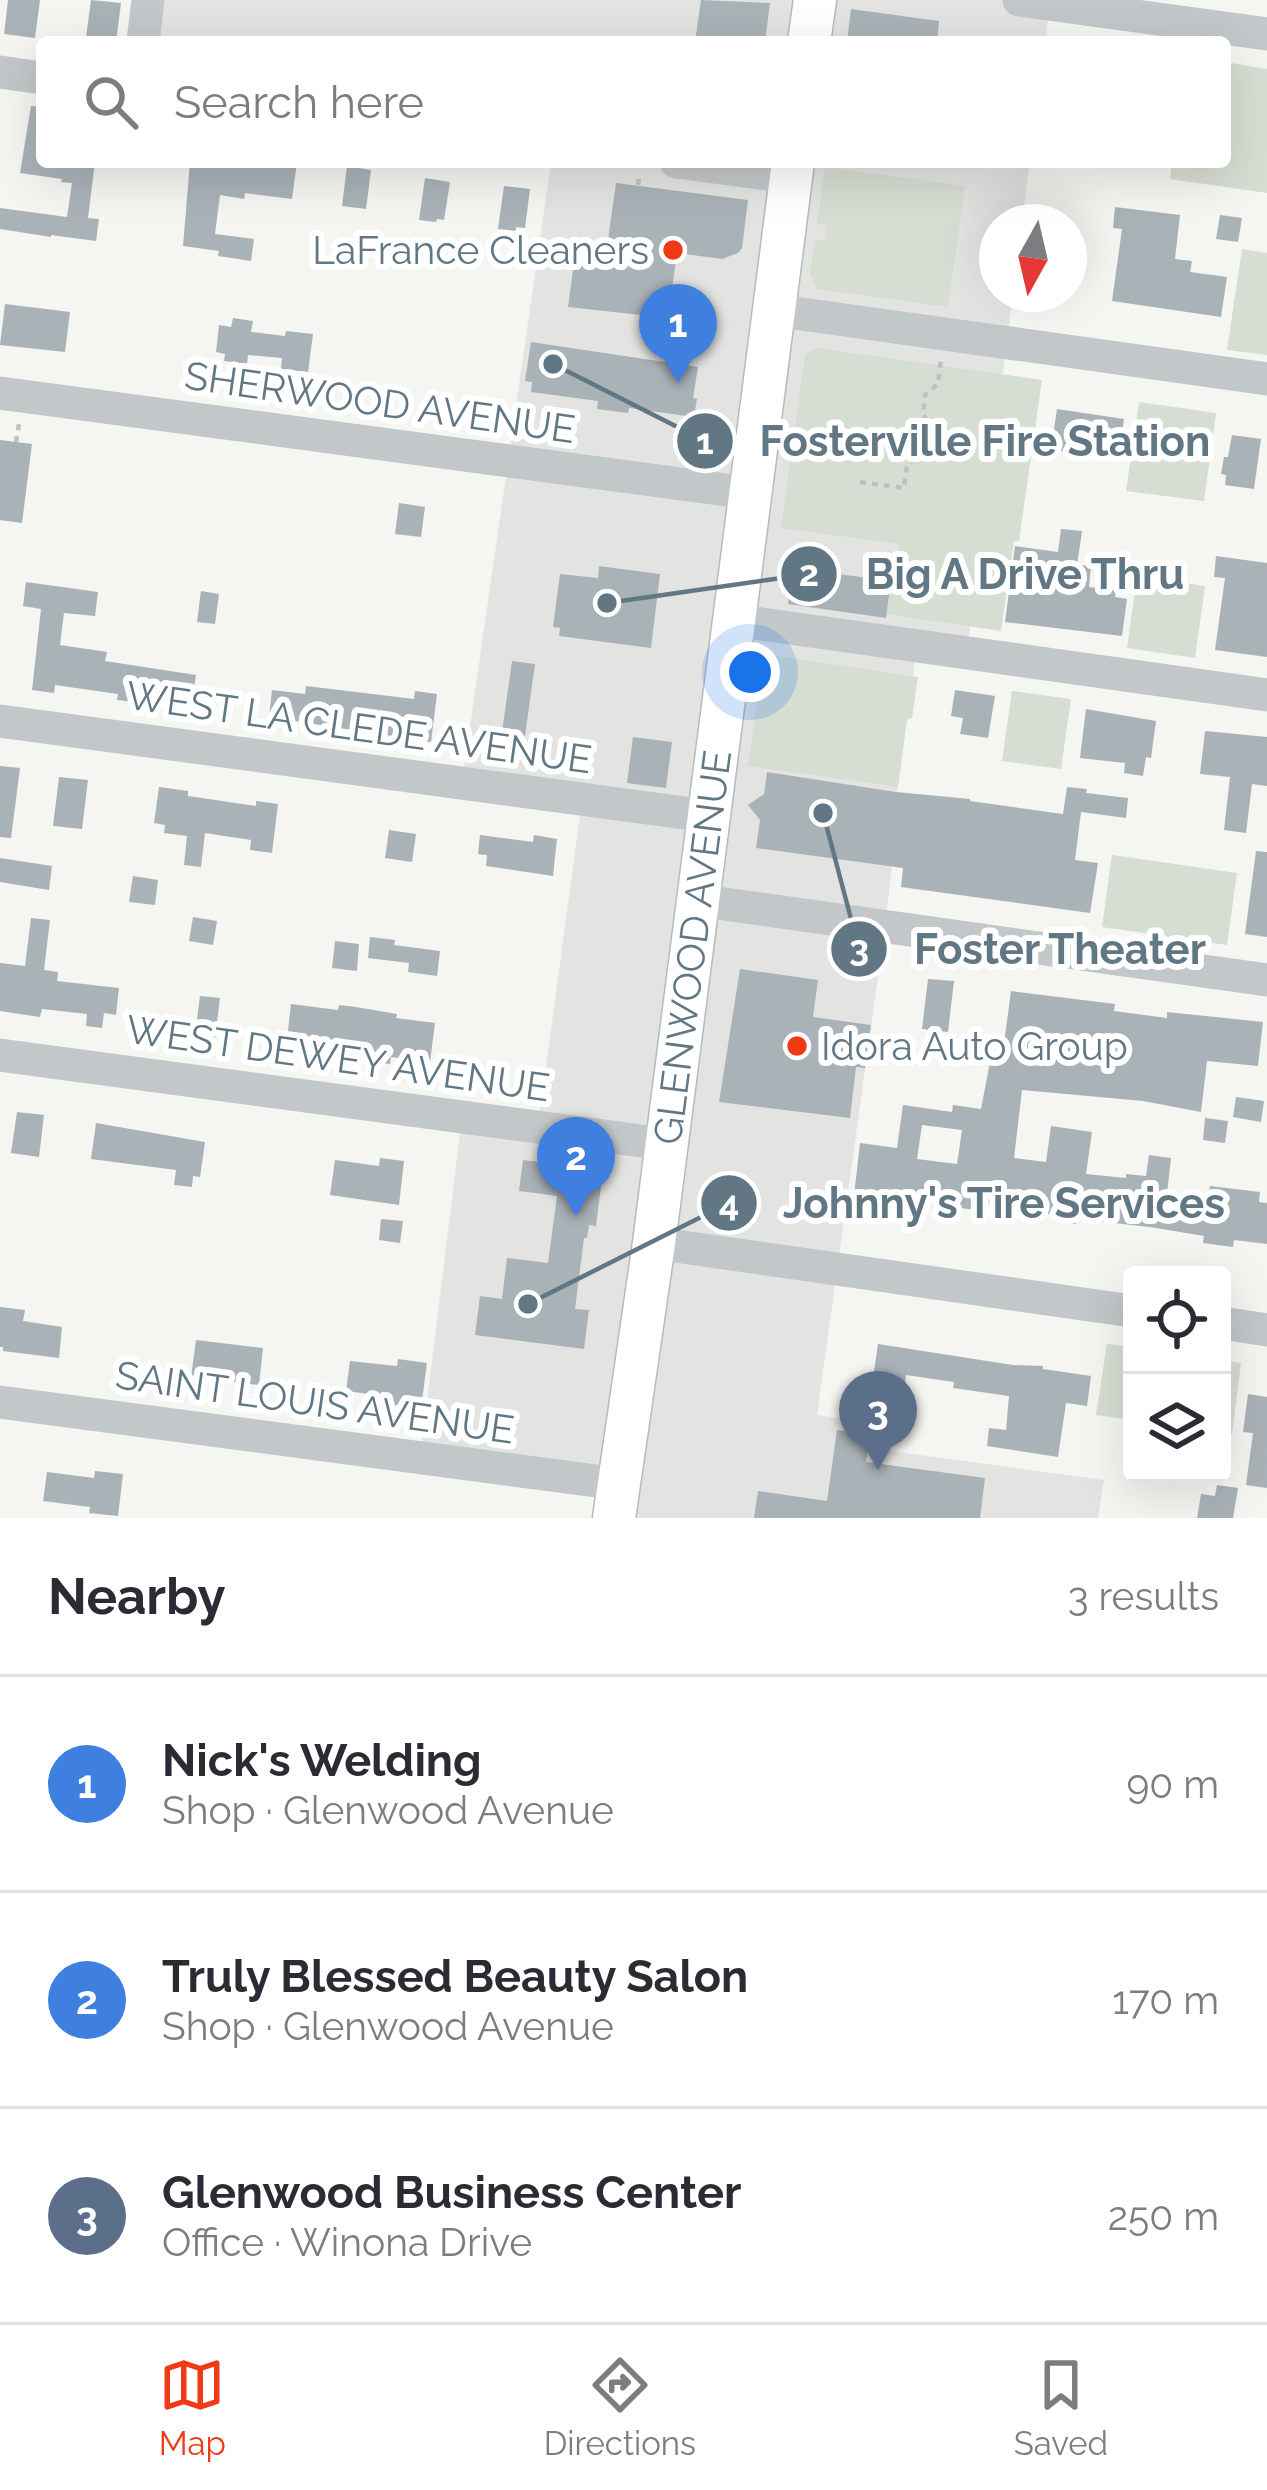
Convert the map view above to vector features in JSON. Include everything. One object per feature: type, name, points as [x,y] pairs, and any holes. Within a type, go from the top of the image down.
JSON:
[{"type":"main road","points":[[810,36],[815,0]]},
{"type":"main road","name":"GLENWOOD AVENUE","points":[[616,1501],[792,170]]},
{"type":"street","points":[[144,36],[148,0]]},
{"type":"street","points":[[1019,0],[1267,34]]},
{"type":"street","points":[[0,72],[36,77]]},
{"type":"street","points":[[773,310],[1267,379]]},
{"type":"street","name":"SHERWOOD AVENUE","points":[[0,393],[749,493]]},
{"type":"street","points":[[733,620],[1267,694]]},
{"type":"street","name":"WEST LA CLEDE AVENUE","points":[[0,722],[707,816]]},
{"type":"street","points":[[696,900],[1267,980]]},
{"type":"street","name":"WEST DEWEY AVENUE","points":[[0,1055],[664,1144]]},
{"type":"street","points":[[653,1243],[1123,1310]]},
{"type":"street","points":[[1231,1324],[1267,1330]]},
{"type":"street","name":"SAINT LOUIS AVENUE","points":[[0,1402],[616,1501]]},
{"type":"path","points":[[860,482],[904,488],[907,465],[940,436],[922,416],[926,395],[938,384],[944,334]]},
{"type":"path","points":[[16,442],[19,424]]},
{"type":"shaded area","points":[[148,0],[1045,0],[1050,4],[1046,36],[144,36]]},
{"type":"shaded area","points":[[1231,63],[1267,69],[1267,193],[1170,179],[1171,168],[1231,168]]},
{"type":"shaded area","points":[[550,168],[1029,168],[1024,204],[979,204],[979,312],[1011,312],[967,652],[917,646],[887,865],[892,866],[885,926],[817,1415],[885,1425],[883,1450],[1104,1480],[1098,1518],[614,1518],[619,1485],[420,1458],[462,1117],[538,1126],[582,800],[462,783]]},
{"type":"shaded area","points":[[825,168],[965,186],[948,307],[817,289],[810,273],[815,240],[824,241],[827,226],[817,224]]},
{"type":"shaded area","points":[[1242,249],[1267,253],[1267,355],[1227,350]]},
{"type":"shaded area","points":[[817,348],[1042,380],[1001,631],[886,614],[899,544],[781,528],[805,355]]},
{"type":"shaded area","points":[[1139,402],[1216,413],[1204,501],[1126,491]]},
{"type":"shaded area","points":[[1137,576],[1205,586],[1195,658],[1127,648]]},
{"type":"shaded area","points":[[764,654],[918,677],[898,787],[748,766]]},
{"type":"shaded area","points":[[1012,691],[1071,699],[1061,769],[1002,761]]},
{"type":"shaded area","points":[[1112,855],[1237,873],[1227,945],[1102,927]]},
{"type":"shaded area","points":[[1107,1344],[1123,1346],[1123,1419],[1096,1415]]},
{"type":"shaded area","points":[[1231,1361],[1241,1363],[1231,1434]]},
{"type":"building","points":[[8,0],[40,0],[35,38],[4,34]]},
{"type":"building","points":[[91,0],[121,3],[117,36],[86,36]]},
{"type":"building","points":[[701,0],[770,3],[766,36],[696,36]]},
{"type":"building","points":[[851,9],[939,21],[938,36],[848,36]]},
{"type":"building","points":[[31,106],[36,106],[36,168],[94,168],[88,218],[99,219],[96,241],[0,229],[0,208],[67,217],[72,183],[20,173]]},
{"type":"building","points":[[190,168],[296,168],[292,199],[220,195],[215,234],[254,239],[251,261],[183,246]]},
{"type":"building","points":[[347,168],[371,170],[366,209],[342,206]]},
{"type":"building","points":[[425,178],[450,182],[444,220],[419,220]]},
{"type":"building","name":"LaFrance Cleaners","points":[[616,183],[748,200],[738,253],[722,259],[677,253],[668,318],[568,307],[574,263],[604,268]]},
{"type":"building","points":[[504,186],[530,189],[525,228],[498,229]]},
{"type":"building","points":[[1115,207],[1180,215],[1175,259],[1192,261],[1190,272],[1227,277],[1221,317],[1112,301],[1122,229],[1113,228]]},
{"type":"building","points":[[1220,215],[1242,218],[1238,242],[1216,239]]},
{"type":"building","points":[[5,304],[70,312],[65,352],[0,345]]},
{"type":"building","points":[[233,318],[253,321],[251,332],[313,334],[308,372],[281,369],[282,358],[248,355],[247,364],[224,361],[225,354],[216,352],[219,325],[231,327]]},
{"type":"building","points":[[531,342],[698,367],[694,417],[629,408],[628,413],[597,409],[598,401],[531,392],[532,382],[525,381]]},
{"type":"building","points":[[1057,409],[1124,419],[1119,456],[1051,449]]},
{"type":"building","points":[[919,419],[933,435],[904,459],[891,443]]},
{"type":"building","points":[[1232,435],[1261,439],[1254,489],[1225,485],[1226,475],[1221,474]]},
{"type":"building","points":[[0,440],[32,444],[22,523],[0,520]]},
{"type":"building","points":[[399,503],[425,507],[421,537],[395,534]]},
{"type":"building","points":[[1061,529],[1082,531],[1077,565],[1091,566],[1089,587],[1116,590],[1115,597],[1127,599],[1122,636],[1005,622],[1015,546],[1058,552]]},
{"type":"building","points":[[1216,556],[1267,563],[1267,657],[1215,650],[1225,578],[1214,577]]},
{"type":"building","points":[[599,566],[660,574],[651,648],[559,636],[560,628],[553,627],[560,574],[598,578]]},
{"type":"building","points":[[793,568],[891,581],[886,618],[788,604]]},
{"type":"building","points":[[26,582],[98,592],[95,616],[64,613],[60,645],[107,652],[105,661],[196,675],[192,700],[139,692],[137,702],[117,700],[118,694],[55,685],[54,693],[32,690],[41,609],[23,606]]},
{"type":"building","points":[[201,591],[219,594],[215,624],[197,622]]},
{"type":"building","points":[[512,661],[535,664],[525,736],[502,732]]},
{"type":"building","points":[[306,686],[414,699],[415,691],[437,694],[431,742],[269,717],[272,690],[305,694]]},
{"type":"building","points":[[955,690],[995,696],[988,738],[960,734],[963,718],[951,716]]},
{"type":"building","points":[[1086,709],[1156,721],[1151,758],[1146,757],[1143,776],[1124,773],[1125,763],[1080,758]]},
{"type":"building","points":[[1205,731],[1267,737],[1267,786],[1252,784],[1246,833],[1224,830],[1230,777],[1200,774]]},
{"type":"building","points":[[633,737],[672,742],[666,788],[627,783]]},
{"type":"building","points":[[0,766],[20,768],[11,838],[0,837]]},
{"type":"building","points":[[767,772],[1063,814],[1067,787],[1087,789],[1086,793],[1128,798],[1126,818],[1081,812],[1075,860],[1098,863],[1090,913],[901,887],[903,868],[756,848],[760,820],[748,805],[764,794]]},
{"type":"building","points":[[59,777],[88,780],[82,829],[53,826]]},
{"type":"building","points":[[159,787],[256,806],[256,801],[278,804],[272,853],[250,850],[251,840],[205,833],[201,867],[184,865],[187,836],[164,833],[165,825],[154,823]]},
{"type":"building","points":[[389,830],[416,834],[412,862],[385,858]]},
{"type":"building","points":[[480,835],[533,842],[534,835],[557,839],[553,876],[486,866],[487,855],[478,854]]},
{"type":"building","points":[[1256,851],[1267,852],[1267,937],[1245,934]]},
{"type":"building","points":[[0,858],[52,866],[49,890],[0,882]]},
{"type":"building","points":[[133,876],[158,880],[155,905],[129,902]]},
{"type":"building","points":[[193,917],[217,921],[213,945],[189,941]]},
{"type":"building","points":[[31,918],[50,920],[44,970],[58,972],[57,981],[119,988],[116,1015],[104,1013],[102,1028],[86,1026],[87,1014],[42,1009],[40,1017],[0,1011],[0,963],[25,966]]},
{"type":"building","points":[[370,937],[440,951],[437,976],[408,972],[409,963],[368,958]]},
{"type":"building","points":[[335,941],[359,944],[357,971],[332,968]]},
{"type":"building","name":"Idora Auto Group","points":[[740,969],[818,980],[813,1017],[871,1025],[865,1068],[856,1067],[850,1118],[719,1102]]},
{"type":"building","points":[[928,979],[954,981],[948,1032],[922,1029]]},
{"type":"building","points":[[1011,991],[1115,1004],[1114,1011],[1167,1018],[1167,1012],[1263,1022],[1258,1066],[1207,1061],[1201,1112],[1143,1101],[1022,1090],[1014,1158],[1046,1162],[1051,1126],[1092,1132],[1086,1174],[1146,1176],[1149,1155],[1171,1158],[1167,1194],[1208,1200],[1210,1186],[1260,1192],[1259,1202],[1267,1203],[1267,1244],[1234,1240],[1233,1247],[1203,1243],[1204,1236],[1150,1227],[1077,1219],[1076,1224],[1059,1222],[1060,1216],[986,1205],[985,1211],[952,1207],[953,1200],[889,1193],[888,1199],[854,1195],[860,1143],[897,1148],[903,1105],[952,1112],[953,1105],[981,1109],[991,1057],[1002,1059]],"holes":[[[922,1125],[962,1130],[957,1164],[917,1159]]]},
{"type":"building","points":[[200,996],[220,998],[215,1038],[195,1035]]},
{"type":"building","points":[[291,1004],[338,1010],[339,1005],[356,1007],[435,1023],[430,1062],[391,1057],[390,1064],[286,1049]]},
{"type":"building","points":[[1236,1097],[1264,1101],[1261,1122],[1233,1117]]},
{"type":"building","points":[[17,1112],[44,1115],[39,1157],[11,1153]]},
{"type":"building","points":[[1205,1118],[1228,1121],[1225,1143],[1203,1140]]},
{"type":"building","points":[[96,1123],[205,1142],[200,1177],[193,1176],[192,1187],[174,1185],[176,1170],[91,1159]]},
{"type":"building","points":[[380,1158],[404,1161],[399,1205],[330,1195],[335,1160],[379,1166]]},
{"type":"building","points":[[523,1160],[603,1170],[596,1226],[589,1225],[584,1238],[575,1309],[589,1310],[584,1349],[475,1335],[480,1296],[502,1299],[507,1258],[548,1263],[557,1196],[519,1191]]},
{"type":"building","points":[[381,1219],[403,1221],[400,1243],[379,1240]]},
{"type":"building","points":[[0,1307],[25,1310],[23,1321],[62,1327],[59,1358],[3,1351]]},
{"type":"building","points":[[196,1340],[263,1348],[259,1385],[191,1377]]},
{"type":"building","points":[[878,1344],[1091,1376],[1087,1406],[1066,1403],[1058,1457],[987,1446],[989,1428],[1006,1430],[1009,1396],[906,1375],[904,1390],[872,1385]]},
{"type":"building","points":[[398,1359],[427,1363],[421,1408],[392,1405],[393,1397],[346,1391],[350,1361],[397,1366]]},
{"type":"building","points":[[1248,1394],[1267,1397],[1267,1488],[1246,1485],[1253,1433],[1243,1432]]},
{"type":"building","points":[[837,1430],[870,1435],[866,1462],[985,1478],[980,1518],[754,1518],[758,1491],[827,1501]]},
{"type":"building","points":[[95,1471],[123,1474],[118,1516],[43,1501],[47,1472],[94,1478]]},
{"type":"building","points":[[1217,1485],[1238,1488],[1233,1518],[1197,1518],[1201,1494],[1215,1496]]},
{"type":"place","name":"LaFrance Cleaners","points":[[673,250]]},
{"type":"place","name":"Fosterville Fire Station","points":[[553,364]]},
{"type":"place","name":"Nick's Welding","points":[[678,383]]},
{"type":"place","name":"Big A Drive Thru","points":[[607,603]]},
{"type":"place","name":"Foster Theater","points":[[823,813]]},
{"type":"place","name":"Idora Auto Group","points":[[797,1046]]},
{"type":"place","name":"Truly Blessed Beauty Salon","points":[[576,1216]]},
{"type":"place","name":"Johnny's Tire Services","points":[[528,1304]]},
{"type":"place","name":"Glenwood Business Center","points":[[878,1470]]}]
